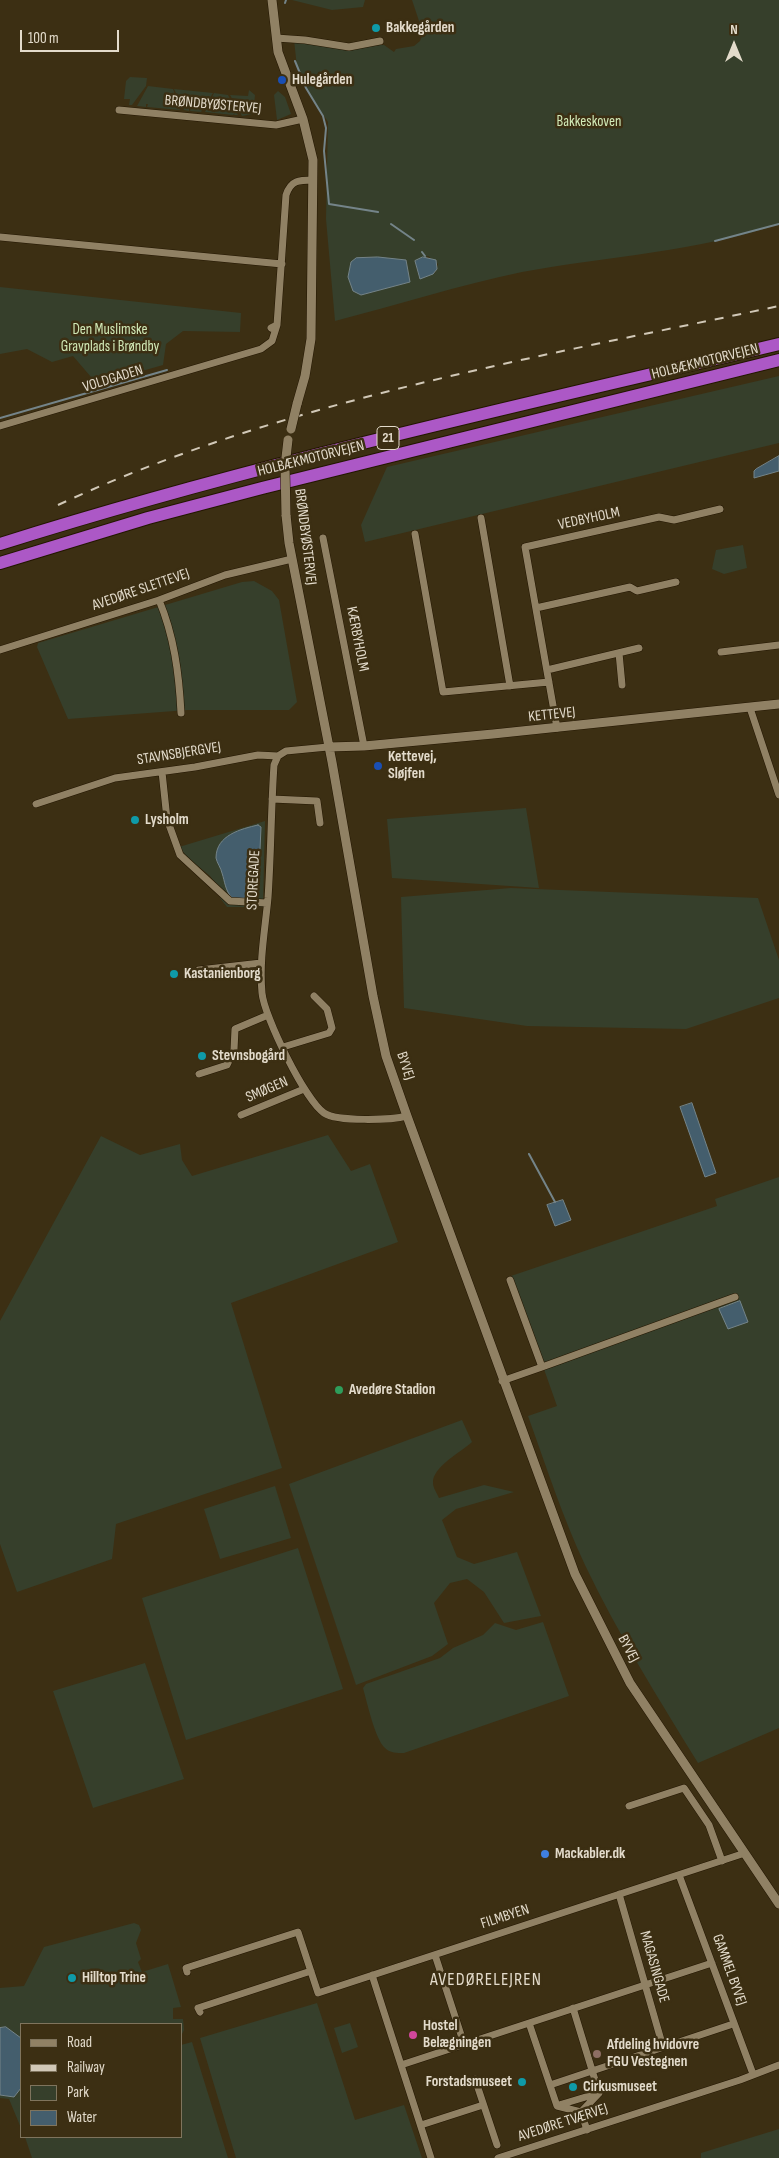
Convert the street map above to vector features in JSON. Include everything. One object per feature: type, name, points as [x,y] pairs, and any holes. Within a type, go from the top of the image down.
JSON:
[{"type":"highway","name":"HOLBÆKMOTORVEJEN","points":[[0,544],[139,502],[268,468],[779,344]]},
{"type":"highway","name":"HOLBÆKMOTORVEJEN","points":[[0,563],[148,518],[262,488],[755,366],[779,362]]},
{"type":"street","name":"BRØNDBYØSTERVEJ","points":[[272,0],[276,38],[283,68],[303,119],[313,160],[311,339],[306,376],[288,440],[284,482],[292,560],[328,748]]},
{"type":"street","points":[[276,38],[350,47],[380,41]]},
{"type":"street","name":"BRØNDBYØSTERVEJ","points":[[119,110],[276,125],[303,119]]},
{"type":"street","points":[[0,237],[282,264],[288,189],[296,181],[313,180]]},
{"type":"street","name":"VOLDGADEN","points":[[0,426],[261,349],[272,341],[282,264]]},
{"type":"street","name":"VEDBYHOLM","points":[[557,728],[525,547],[659,518],[674,520],[720,509]]},
{"type":"street","points":[[480,518],[510,686]]},
{"type":"street","points":[[415,534],[443,692],[549,682]]},
{"type":"street","name":"KÆRBYHOLM","points":[[323,538],[364,746]]},
{"type":"street","name":"AVEDØRE SLETTEVEJ","points":[[0,650],[159,600],[225,575],[292,560]]},
{"type":"street","points":[[536,608],[630,587],[637,591],[676,582]]},
{"type":"street","points":[[159,600],[169,624],[181,713]]},
{"type":"street","points":[[721,652],[779,645]]},
{"type":"street","points":[[547,670],[639,648]]},
{"type":"street","points":[[619,653],[622,684]]},
{"type":"street","name":"KETTEVEJ","points":[[328,748],[557,728],[779,704]]},
{"type":"street","points":[[750,708],[779,795]]},
{"type":"street","name":"STAVNSBJERGVEJ","points":[[36,804],[115,778],[162,772],[258,755],[278,756],[286,751],[328,748]]},
{"type":"street","name":"BYVEJ","points":[[328,748],[373,996],[386,1056],[502,1380],[575,1574],[630,1683],[779,1904]]},
{"type":"street","name":"STOREGADE","points":[[278,756],[274,765],[267,902],[261,963],[262,994],[268,1015],[304,1089],[325,1114],[394,1119],[407,1116]]},
{"type":"street","points":[[162,772],[167,819],[180,855],[208,878],[222,896],[230,901],[267,902]]},
{"type":"street","points":[[272,800],[316,801],[320,823]]},
{"type":"street","points":[[199,970],[261,963]]},
{"type":"street","points":[[283,1047],[329,1033],[332,1028],[327,1008],[314,996]]},
{"type":"street","points":[[199,1074],[227,1065],[234,1050],[235,1029],[268,1015]]},
{"type":"street","name":"SMØGEN","points":[[241,1115],[304,1089]]},
{"type":"street","points":[[510,1280],[542,1367]]},
{"type":"street","points":[[502,1380],[735,1297]]},
{"type":"street","points":[[629,1806],[684,1788],[709,1825],[722,1860]]},
{"type":"street","name":"FILMBYEN","points":[[187,1972],[186,1968],[298,1932],[318,1993],[745,1853]]},
{"type":"street","name":"GAMMEL BYVEJ","points":[[679,1875],[753,2074]]},
{"type":"street","name":"MAGASINGADE","points":[[619,1894],[663,2047]]},
{"type":"street","points":[[435,1954],[464,2044]]},
{"type":"street","points":[[401,2065],[712,1963]]},
{"type":"street","points":[[200,2012],[198,2008],[311,1971]]},
{"type":"street","points":[[372,1975],[431,2158]]},
{"type":"street","points":[[573,2008],[599,2093]]},
{"type":"street","points":[[529,2022],[556,2106]]},
{"type":"street","points":[[550,2085],[730,2025]]},
{"type":"street","name":"AVEDØRE TVÆRVEJ","points":[[498,2158],[740,2080],[779,2065]]},
{"type":"street","points":[[475,2079],[497,2145]]},
{"type":"street","points":[[556,2106],[599,2093]]},
{"type":"street","points":[[581,2112],[599,2093]]},
{"type":"street","points":[[421,2125],[483,2105]]},
{"type":"street","points":[[556,2106],[581,2112]]},
{"type":"street","points":[[581,2112],[587,2130]]},
{"type":"green space","points":[[292,0],[365,0],[363,7],[332,10]]},
{"type":"green space","name":"Bakkeskoven","points":[[412,0],[779,0],[779,224],[716,241],[554,266],[498,277],[335,321],[326,219],[328,122],[306,88],[297,67],[294,40],[332,47],[384,45],[394,52],[396,49],[414,46],[420,41],[423,33]],"holes":[[[428,256],[438,264],[435,273],[419,277],[415,261]],[[363,257],[406,260],[410,282],[361,295],[353,291],[348,277],[351,262]]]},
{"type":"green space","points":[[130,77],[147,78],[146,86],[132,105],[129,105],[130,99],[124,99],[126,81]]},
{"type":"green space","points":[[148,86],[173,89],[180,110],[147,107],[148,104],[146,104],[146,107],[137,106]]},
{"type":"green space","points":[[174,89],[213,93],[201,112],[190,111],[191,108],[189,108],[189,111],[184,110]]},
{"type":"green space","points":[[249,90],[255,95],[253,114],[242,116],[230,95],[248,96]]},
{"type":"green space","points":[[278,91],[285,97],[291,114],[277,120],[274,95]]},
{"type":"green space","points":[[214,93],[228,95],[238,115],[234,115],[235,113],[233,115],[205,112]]},
{"type":"green space","name":"Den Muslimske Gravplads i Brøndby","points":[[0,287],[241,313],[240,332],[183,331],[166,344],[163,365],[97,384],[73,356],[52,362],[27,349],[0,354]]},
{"type":"green space","points":[[779,376],[779,443],[365,542],[361,525],[387,467]]},
{"type":"green space","points":[[743,545],[747,568],[724,574],[712,569],[716,550]]},
{"type":"green space","points":[[254,581],[272,591],[279,600],[297,702],[289,710],[188,710],[68,719],[37,647],[38,643],[242,582]]},
{"type":"green space","points":[[526,808],[539,888],[392,878],[387,819]]},
{"type":"green space","points":[[265,821],[263,907],[227,907],[220,898],[222,892],[210,876],[188,858],[179,847]]},
{"type":"green space","points":[[511,888],[758,898],[779,960],[779,998],[686,1029],[527,1026],[404,1008],[401,897]]},
{"type":"green space","points":[[328,1135],[351,1171],[370,1164],[398,1242],[231,1303],[282,1468],[116,1524],[112,1559],[17,1592],[0,1544],[0,1321],[101,1136],[140,1155],[180,1144],[182,1160],[192,1176]]},
{"type":"green space","points":[[779,1177],[779,1728],[698,1763],[611,1616],[585,1565],[562,1510],[528,1416],[557,1406],[511,1276],[717,1206],[715,1199]]},
{"type":"green space","points":[[462,1420],[472,1442],[437,1471],[433,1483],[439,1498],[484,1485],[514,1492],[456,1509],[442,1520],[457,1557],[474,1564],[517,1552],[541,1616],[504,1623],[484,1592],[467,1579],[450,1583],[434,1603],[448,1644],[432,1656],[356,1685],[289,1484]]},
{"type":"green space","points":[[275,1486],[291,1538],[220,1559],[204,1509]]},
{"type":"green space","points":[[298,1548],[343,1689],[186,1740],[142,1598]]},
{"type":"green space","points":[[543,1622],[569,1696],[404,1753],[389,1751],[381,1743],[363,1688],[366,1684],[440,1658],[453,1648],[483,1635],[495,1623],[516,1630]]},
{"type":"green space","points":[[145,1663],[184,1779],[93,1808],[53,1691]]},
{"type":"green space","points":[[134,1923],[139,1925],[141,1930],[136,1943],[141,1959],[138,1962],[142,1972],[168,1964],[181,2007],[173,2008],[173,2019],[183,2019],[184,2030],[182,2034],[182,2023],[20,2023],[20,2037],[6,2027],[0,2028],[0,1988],[24,1986],[44,1947]]},
{"type":"green space","points":[[317,2003],[355,2120],[404,2105],[422,2158],[236,2158],[200,2038]]},
{"type":"green space","points":[[350,2023],[358,2047],[342,2053],[334,2028]]},
{"type":"green space","points":[[192,2042],[228,2158],[32,2158],[25,2138],[182,2138],[182,2045]]},
{"type":"green space","points":[[20,2089],[20,2126],[9,2099],[0,2098],[0,2095],[14,2097]]},
{"type":"green space","points":[[779,2129],[779,2158],[701,2158],[701,2153]]},
{"type":"water","points":[[378,257],[406,260],[410,282],[361,295],[353,291],[348,277],[351,262],[356,258]]},
{"type":"water","points":[[423,257],[436,260],[437,269],[433,274],[420,279],[415,261]]},
{"type":"water","points":[[779,456],[779,471],[754,478],[754,471],[756,469]]},
{"type":"water","points":[[258,825],[261,827],[258,895],[255,898],[232,898],[216,858],[217,850],[220,844],[231,834]]},
{"type":"water","points":[[692,1103],[716,1173],[705,1177],[680,1107]]},
{"type":"water","points":[[563,1200],[571,1220],[555,1226],[547,1205]]},
{"type":"water","points":[[740,1301],[748,1322],[728,1329],[719,1309]]},
{"type":"water","points":[[6,2027],[20,2037],[20,2089],[14,2097],[0,2095],[0,2028]]},
{"type":"waterway","points":[[295,61],[306,88],[323,116],[326,128],[324,151],[329,204],[378,212]]},
{"type":"waterway","points":[[391,224],[414,240]]},
{"type":"waterway","points":[[715,241],[779,224]]},
{"type":"waterway","points":[[422,252],[425,256]]},
{"type":"waterway","points":[[0,418],[167,370]]},
{"type":"waterway","points":[[529,1154],[555,1202]]},
{"type":"railway","points":[[58,505],[144,468],[233,436],[322,409],[412,385],[504,364],[779,306]]},
{"type":"place","name":"Bakkegården","points":[[376,28]]},
{"type":"place","name":"Hulegården","points":[[282,80]]},
{"type":"place","name":"Kettevej, Sløjfen","points":[[378,766]]},
{"type":"place","name":"Lysholm","points":[[135,820]]},
{"type":"place","name":"Kastanienborg","points":[[174,974]]},
{"type":"place","name":"Stevnsbogård","points":[[202,1056]]},
{"type":"place","name":"Avedøre Stadion","points":[[339,1390]]},
{"type":"place","name":"Mackabler.dk","points":[[545,1854]]},
{"type":"place","name":"Hilltop Trine","points":[[72,1978]]},
{"type":"place","name":"Hostel Belægningen","points":[[413,2035]]},
{"type":"place","name":"Afdeling hvidovre FGU Vestegnen","points":[[597,2054]]},
{"type":"place","name":"Forstadsmuseet","points":[[522,2082]]},
{"type":"place","name":"Cirkusmuseet","points":[[573,2087]]},
{"type":"district","name":"AVEDØRELEJREN","points":[[486,1980]]}]
